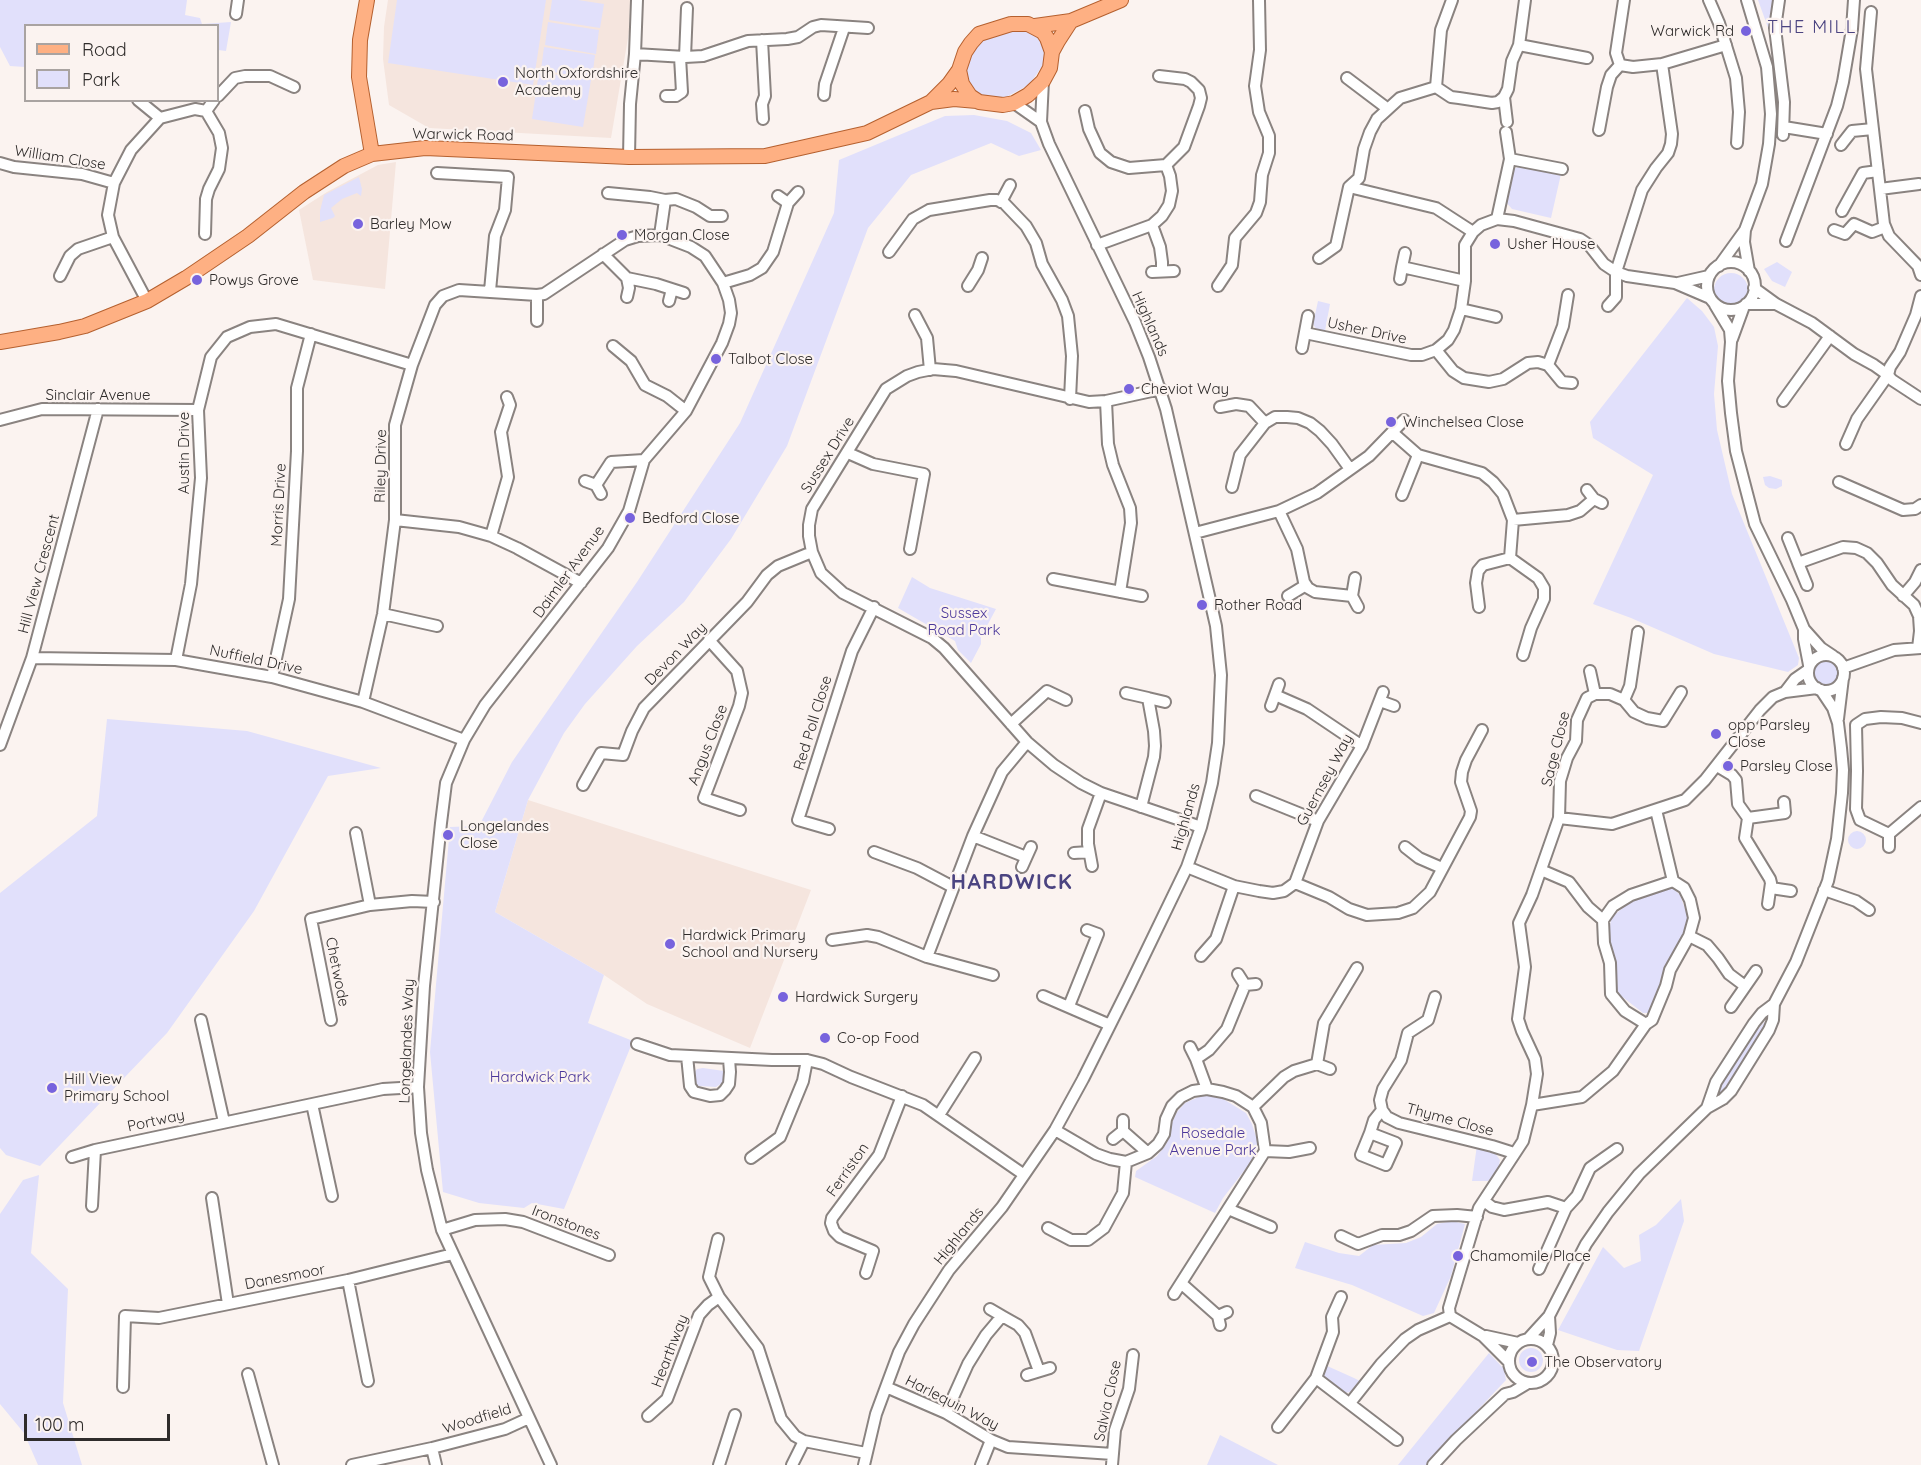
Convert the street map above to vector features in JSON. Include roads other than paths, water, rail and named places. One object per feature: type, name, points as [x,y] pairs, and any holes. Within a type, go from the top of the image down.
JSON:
[{"type":"main road","points":[[367,0],[360,40],[359,70],[361,95],[372,154]]},
{"type":"main road","points":[[1071,21],[1052,52],[1050,68],[1043,81],[1028,95],[1014,103],[1003,105],[978,102],[970,96],[962,84],[959,70],[965,52],[979,34],[1011,24],[1035,26],[1071,21],[1121,0]]},
{"type":"main road","points":[[1035,26],[1047,38],[1052,52]]},
{"type":"main road","name":"Warwick Road","points":[[931,102],[959,70]]},
{"type":"main road","name":"Warwick Road","points":[[0,342],[85,326],[147,301],[248,236],[304,192],[344,166],[372,154],[425,148],[629,157],[765,156],[867,133],[931,102],[954,99],[978,102]]},
{"type":"street","points":[[236,14],[238,0]]},
{"type":"street","points":[[629,157],[637,0]]},
{"type":"street","points":[[1218,286],[1232,265],[1235,238],[1256,213],[1260,202],[1262,175],[1269,153],[1269,136],[1259,112],[1255,86],[1260,50],[1259,0]]},
{"type":"street","points":[[1436,87],[1441,30],[1452,0]]},
{"type":"street","points":[[1497,219],[1510,159],[1504,98],[1508,89],[1512,61],[1519,45],[1525,0]]},
{"type":"street","points":[[1620,65],[1616,53],[1624,0]]},
{"type":"street","points":[[1709,0],[1736,78],[1739,112],[1737,143]]},
{"type":"street","points":[[1731,342],[1754,288],[1744,249],[1745,230],[1767,162],[1771,114],[1767,67],[1747,0]]},
{"type":"street","points":[[1779,0],[1775,28],[1784,102],[1784,131],[1827,134]]},
{"type":"street","points":[[1786,242],[1827,134],[1843,82],[1854,0]]},
{"type":"street","points":[[666,96],[676,96],[682,92],[687,8]]},
{"type":"street","points":[[1871,12],[1866,69],[1885,227],[1889,236],[1918,266],[1921,275]]},
{"type":"street","points":[[635,54],[703,56],[748,41],[798,37],[813,27],[821,25],[868,28]]},
{"type":"street","points":[[824,96],[825,84],[844,28]]},
{"type":"street","points":[[762,40],[765,96],[762,104],[763,119]]},
{"type":"street","points":[[1519,45],[1587,58]]},
{"type":"street","points":[[1620,65],[1633,67],[1662,64],[1726,45]]},
{"type":"street","points":[[1608,306],[1616,297],[1616,272],[1642,190],[1668,153],[1671,144],[1672,134],[1662,64]]},
{"type":"street","points":[[1599,130],[1607,87],[1611,75],[1620,65]]},
{"type":"street","points":[[219,95],[236,78],[245,76],[270,76],[294,87]]},
{"type":"street","points":[[1085,111],[1089,129],[1100,153],[1111,162],[1129,168],[1166,165],[1184,147],[1201,98],[1199,90],[1191,82],[1185,79],[1159,76]]},
{"type":"street","points":[[1347,78],[1388,109]]},
{"type":"street","name":"Highlands","points":[[864,1465],[876,1414],[899,1352],[914,1324],[949,1270],[1002,1207],[1036,1158],[1054,1130],[1110,1025],[1187,867],[1201,827],[1212,783],[1218,742],[1221,675],[1216,626],[1161,390],[1134,322],[1041,122],[1043,81]]},
{"type":"street","points":[[1319,258],[1336,246],[1349,187],[1359,178],[1370,132],[1377,119],[1400,98],[1436,87],[1459,98],[1492,103],[1504,98]]},
{"type":"street","points":[[140,102],[160,118]]},
{"type":"street","points":[[206,111],[213,102]]},
{"type":"street","points":[[1014,103],[1041,122]]},
{"type":"street","points":[[147,301],[113,237],[108,215],[114,183],[131,150],[160,118],[195,109],[206,111],[219,132],[222,148],[219,169],[206,199],[205,234]]},
{"type":"street","points":[[1841,145],[1852,131],[1873,129]]},
{"type":"street","points":[[1510,159],[1562,169]]},
{"type":"street","name":"William Close","points":[[0,163],[14,167],[82,174],[114,183]]},
{"type":"street","points":[[1097,245],[1152,225],[1162,216],[1172,191],[1166,165]]},
{"type":"street","points":[[1842,211],[1863,173],[1878,171]]},
{"type":"street","points":[[437,173],[512,177],[505,210],[495,236],[490,291]]},
{"type":"street","points":[[1880,189],[1919,184]]},
{"type":"street","points":[[1001,202],[1010,185]]},
{"type":"street","points":[[1349,187],[1436,208],[1473,232]]},
{"type":"street","points":[[608,193],[630,191],[665,200],[676,199],[710,216],[722,216]]},
{"type":"street","points":[[537,321],[537,295],[551,290],[625,240],[638,236],[660,235],[691,247],[705,256],[723,283],[750,275],[762,268],[773,252],[788,203],[798,192]]},
{"type":"street","points":[[778,196],[788,203]]},
{"type":"street","points":[[660,235],[665,200]]},
{"type":"street","points":[[889,252],[913,219],[929,210],[990,200],[1001,202],[1017,215],[1036,243],[1042,264],[1068,316],[1072,356],[1070,399]]},
{"type":"street","points":[[1572,383],[1562,382],[1548,365],[1538,362],[1528,363],[1503,379],[1489,382],[1464,378],[1453,371],[1436,350],[1451,335],[1461,309],[1465,280],[1465,245],[1473,232],[1481,225],[1497,219],[1580,239],[1589,245],[1604,264],[1616,272],[1627,276],[1675,283],[1728,310],[1735,310],[1745,305],[1776,304]]},
{"type":"street","points":[[1834,230],[1845,234],[1854,224],[1872,232],[1885,227]]},
{"type":"street","points":[[1152,225],[1160,247],[1162,262],[1157,272],[1174,271]]},
{"type":"street","points":[[1675,283],[1709,276],[1745,230]]},
{"type":"street","points":[[60,276],[70,256],[78,249],[113,237]]},
{"type":"street","points":[[1405,253],[1401,273],[1465,280]]},
{"type":"street","points":[[603,254],[627,278],[684,293]]},
{"type":"street","points":[[968,286],[982,258]]},
{"type":"street","points":[[1719,266],[1735,263],[1749,271]]},
{"type":"street","points":[[1505,1394],[1513,1348],[1549,1316],[1586,1244],[1608,1212],[1640,1174],[1707,1108],[1731,1091],[1769,1030],[1773,1020],[1774,1004],[1796,962],[1824,890],[1837,839],[1843,770],[1838,723],[1843,673],[1841,663],[1821,648],[1804,629],[1755,524],[1736,451],[1728,381],[1730,330],[1708,291],[1709,276]]},
{"type":"street","points":[[627,278],[629,288],[627,297]]},
{"type":"street","name":"Daimler Avenue","points":[[464,740],[485,705],[608,548],[628,511],[644,460],[686,411],[722,343],[729,324],[731,313],[723,283]]},
{"type":"street","points":[[1754,288],[1776,304],[1812,323],[1921,399]]},
{"type":"street","points":[[669,301],[672,289]]},
{"type":"street","name":"Riley Drive","points":[[363,702],[383,614],[395,520],[395,425],[412,365],[435,305],[443,296],[459,290],[537,295]]},
{"type":"street","points":[[1548,365],[1563,326],[1568,295]]},
{"type":"street","points":[[1846,444],[1857,419],[1888,375],[1890,367],[1900,352],[1918,316],[1921,296]]},
{"type":"street","points":[[1461,309],[1496,317]]},
{"type":"street","points":[[915,315],[927,338],[930,370]]},
{"type":"street","name":"Usher Drive","points":[[1308,316],[1305,333],[1411,355],[1422,355],[1436,350]]},
{"type":"street","name":"Austin Drive","points":[[176,660],[191,584],[201,478],[198,410],[211,357],[227,337],[250,327],[276,324],[412,365]]},
{"type":"street","points":[[1302,348],[1305,333]]},
{"type":"street","name":"Morris Drive","points":[[272,677],[290,599],[297,451],[297,388],[311,334]]},
{"type":"street","points":[[1783,401],[1830,336]]},
{"type":"street","points":[[613,346],[631,362],[645,386],[667,396],[686,411]]},
{"type":"street","name":"Sussex Drive","points":[[1161,390],[1106,401],[1089,402],[956,371],[930,370],[907,376],[886,389],[812,509],[809,525],[812,552],[821,573],[843,593],[932,638],[944,648],[1027,742],[1054,765],[1101,793],[1201,827]]},
{"type":"street","points":[[491,536],[508,477],[501,432],[510,405],[507,397]]},
{"type":"street","points":[[1106,401],[1108,444],[1113,465],[1130,508],[1131,523],[1120,591]]},
{"type":"street","points":[[1220,407],[1236,404],[1249,406],[1265,423]]},
{"type":"street","name":"Sinclair Avenue","points":[[0,420],[42,409],[198,410]]},
{"type":"street","name":"Hill View Crescent","points":[[0,745],[32,658],[98,409]]},
{"type":"street","points":[[1232,486],[1242,470],[1240,455],[1265,423],[1275,417],[1298,418],[1310,423],[1320,430],[1350,469]]},
{"type":"street","points":[[1196,533],[1279,512],[1317,493],[1370,456],[1404,420]]},
{"type":"street","points":[[1393,433],[1418,455],[1482,473],[1493,482],[1503,494],[1513,520],[1510,558]]},
{"type":"street","points":[[848,453],[873,464],[924,474],[910,549]]},
{"type":"street","points":[[1402,495],[1418,455]]},
{"type":"street","points":[[585,481],[599,489],[611,462],[644,460]]},
{"type":"street","points":[[1839,482],[1903,510],[1916,509],[1921,505]]},
{"type":"street","points":[[1513,520],[1569,515],[1580,511],[1594,497]]},
{"type":"street","points":[[1279,512],[1297,549],[1306,585],[1315,592],[1352,596]]},
{"type":"street","points":[[395,520],[459,527],[491,536],[581,583]]},
{"type":"street","points":[[1788,538],[1807,585]]},
{"type":"street","points":[[1558,818],[1612,824],[1685,800],[1706,780],[1760,710],[1773,697],[1785,692],[1819,689],[1827,691],[1837,687],[1843,673],[1894,650],[1920,648],[1919,616],[1914,605],[1892,585],[1867,553],[1856,548],[1843,547],[1798,563]]},
{"type":"street","name":"Devon Way","points":[[583,785],[601,753],[623,755],[639,714],[747,602],[767,575],[778,566],[812,552]]},
{"type":"street","points":[[1479,607],[1476,584],[1478,571],[1483,565],[1510,558]]},
{"type":"street","points":[[1510,558],[1538,578],[1545,588],[1544,599],[1531,628],[1523,655]]},
{"type":"street","points":[[1903,596],[1915,582],[1921,570]]},
{"type":"street","points":[[1355,578],[1352,596],[1358,607]]},
{"type":"street","points":[[1053,579],[1142,596]]},
{"type":"street","points":[[1288,596],[1306,585]]},
{"type":"street","name":"Red Poll Close","points":[[829,829],[798,820],[852,651],[874,607]]},
{"type":"street","points":[[383,614],[437,626]]},
{"type":"street","points":[[1804,629],[1810,681],[1833,708],[1838,723]]},
{"type":"street","points":[[1624,700],[1630,686],[1638,632]]},
{"type":"street","name":"Angus Close","points":[[710,640],[737,671],[742,693],[740,706],[704,798],[740,810]]},
{"type":"street","points":[[1785,692],[1817,657],[1833,656]]},
{"type":"street","name":"Nuffield Drive","points":[[32,658],[176,660],[272,677],[363,702],[464,740]]},
{"type":"street","points":[[1590,671],[1595,694],[1610,694],[1624,700],[1634,712],[1663,722],[1681,692]]},
{"type":"street","points":[[1279,684],[1273,701],[1307,710],[1362,746]]},
{"type":"street","points":[[1011,724],[1047,691],[1066,700]]},
{"type":"street","points":[[1126,693],[1165,702]]},
{"type":"street","name":"Sage Close","points":[[1450,1316],[1449,1308],[1477,1216],[1484,1201],[1523,1141],[1532,1105],[1537,1074],[1535,1059],[1518,1019],[1525,968],[1519,923],[1541,870],[1558,818],[1560,781],[1576,741],[1577,720],[1587,698],[1595,694]]},
{"type":"street","name":"Guernsey Way","points":[[1295,883],[1318,820],[1362,746],[1382,696],[1394,706]]},
{"type":"street","points":[[1141,807],[1155,746],[1148,698]]},
{"type":"street","points":[[1889,834],[1860,820],[1856,809],[1856,724],[1865,719],[1881,717],[1902,718],[1921,723]]},
{"type":"street","points":[[1187,867],[1234,886],[1273,893],[1284,891],[1295,883],[1329,897],[1349,909],[1367,915],[1385,915],[1413,908],[1431,892],[1470,817],[1471,811],[1461,782],[1462,772],[1482,730]]},
{"type":"street","name":"Longelandes Way","points":[[464,740],[446,783],[424,986],[418,1087],[421,1133],[427,1170],[442,1230],[551,1465]]},
{"type":"street","points":[[927,957],[973,836],[1002,772],[1027,742]]},
{"type":"street","points":[[1717,766],[1736,780],[1738,804],[1748,818],[1745,838],[1770,879],[1768,904]]},
{"type":"street","points":[[1092,866],[1088,829],[1101,793]]},
{"type":"street","points":[[1256,796],[1318,820]]},
{"type":"street","points":[[1748,818],[1785,813],[1784,802]]},
{"type":"street","points":[[1889,847],[1889,834],[1921,807]]},
{"type":"street","points":[[1532,1105],[1582,1097],[1613,1071],[1646,1024],[1652,1020],[1670,970],[1689,936],[1694,918],[1690,900],[1684,888],[1673,880],[1656,810]]},
{"type":"street","points":[[356,833],[370,905]]},
{"type":"street","points":[[973,836],[1026,857]]},
{"type":"street","points":[[1405,847],[1419,858],[1442,868]]},
{"type":"street","points":[[874,852],[917,868],[953,887]]},
{"type":"street","points":[[1074,853],[1089,852]]},
{"type":"street","points":[[1541,870],[1569,882],[1588,907],[1603,920]]},
{"type":"street","points":[[1646,1024],[1625,1011],[1611,994],[1610,963],[1604,943],[1603,920],[1613,906],[1631,895],[1673,880]]},
{"type":"street","points":[[1201,956],[1216,939],[1234,886]]},
{"type":"street","points":[[1771,888],[1791,891]]},
{"type":"street","points":[[1824,890],[1856,901],[1869,910]]},
{"type":"street","name":"Chetwode","points":[[332,1020],[311,919],[370,905],[412,901],[434,902]]},
{"type":"street","points":[[1069,1006],[1098,934],[1087,930]]},
{"type":"street","points":[[832,939],[867,935],[878,937],[927,957],[993,975]]},
{"type":"street","points":[[1689,936],[1707,945],[1729,974],[1745,987]]},
{"type":"street","points":[[1317,1064],[1324,1023],[1357,968]]},
{"type":"street","points":[[1731,1007],[1756,971]]},
{"type":"street","points":[[1196,1059],[1209,1050],[1227,1029],[1251,985],[1238,974]]},
{"type":"street","points":[[1043,996],[1110,1025]]},
{"type":"street","points":[[1370,1133],[1374,1120],[1382,1110],[1380,1100],[1383,1089],[1401,1060],[1408,1033],[1428,1020],[1435,997]]},
{"type":"street","points":[[1707,1108],[1716,1082],[1754,1023],[1774,1004]]},
{"type":"street","points":[[201,1020],[224,1122]]},
{"type":"street","points":[[638,1044],[670,1055],[729,1059],[807,1060],[823,1064],[923,1105],[1023,1174]]},
{"type":"street","points":[[1190,1047],[1207,1089]]},
{"type":"street","points":[[687,1056],[690,1086],[694,1092],[710,1096],[720,1095],[729,1084],[729,1059]]},
{"type":"street","points":[[939,1115],[975,1058]]},
{"type":"street","points":[[751,1158],[780,1137],[803,1081],[807,1060]]},
{"type":"street","points":[[1253,1107],[1284,1077],[1294,1071],[1317,1064],[1330,1070]]},
{"type":"street","name":"Portway","points":[[72,1157],[95,1150],[383,1089],[418,1087]]},
{"type":"street","points":[[1054,1130],[1096,1154],[1126,1162],[1148,1153],[1158,1144],[1164,1134],[1166,1119],[1172,1106],[1181,1097],[1193,1091],[1207,1089],[1236,1096],[1253,1107],[1261,1123],[1265,1151],[1174,1294]]},
{"type":"street","name":"Ferriston","points":[[867,1273],[873,1251],[840,1237],[834,1231],[831,1223],[832,1218],[879,1155],[902,1096]]},
{"type":"street","points":[[312,1104],[332,1196]]},
{"type":"street","name":"Thyme Close","points":[[1382,1110],[1387,1117],[1399,1123],[1492,1146],[1514,1154]]},
{"type":"street","points":[[1113,1139],[1123,1125],[1148,1153]]},
{"type":"street","points":[[1265,1151],[1289,1152],[1310,1148]]},
{"type":"street","points":[[1539,1269],[1566,1208],[1577,1196],[1590,1168],[1617,1149]]},
{"type":"street","points":[[92,1206],[95,1150]]},
{"type":"street","points":[[1048,1228],[1071,1240],[1088,1240],[1104,1228],[1123,1193],[1126,1162]]},
{"type":"street","name":"Danesmoor","points":[[212,1198],[228,1304]]},
{"type":"street","points":[[1484,1201],[1492,1207],[1504,1210],[1548,1202],[1566,1208]]},
{"type":"street","points":[[1228,1209],[1271,1227]]},
{"type":"street","points":[[1341,1236],[1359,1244],[1382,1235],[1399,1235],[1412,1231],[1432,1216],[1477,1216]]},
{"type":"street","name":"Ironstones","points":[[442,1230],[475,1220],[505,1219],[523,1222],[609,1255]]},
{"type":"street","points":[[718,1239],[709,1277],[719,1297],[758,1348],[781,1419],[795,1436],[804,1442],[866,1453]]},
{"type":"street","name":"Danesmoor","points":[[123,1387],[125,1316],[159,1318],[348,1280],[453,1254]]},
{"type":"street","name":"Danesmoor","points":[[348,1280],[369,1381]]},
{"type":"street","points":[[1182,1284],[1222,1318]]},
{"type":"street","name":"Hearthway","points":[[648,1416],[667,1399],[699,1316],[719,1297]]},
{"type":"street","points":[[1278,1427],[1316,1378],[1333,1332],[1332,1317],[1341,1297]]},
{"type":"street","points":[[990,1309],[1018,1325],[1025,1333],[1039,1371]]},
{"type":"street","points":[[946,1413],[968,1364],[986,1335],[1002,1316]]},
{"type":"street","points":[[1350,1403],[1381,1364],[1405,1339],[1418,1330],[1450,1316],[1483,1336],[1511,1367],[1517,1378],[1528,1383]]},
{"type":"street","points":[[1547,1344],[1550,1333],[1549,1316]]},
{"type":"street","points":[[1433,1465],[1505,1394],[1528,1383],[1542,1381],[1552,1371],[1553,1357],[1547,1344],[1541,1341],[1483,1336]]},
{"type":"street","name":"Salvia Close","points":[[1112,1460],[1115,1431],[1130,1384],[1133,1355]]},
{"type":"street","points":[[249,1374],[273,1465]]},
{"type":"street","points":[[1316,1378],[1397,1440]]},
{"type":"street","name":"Harlequin Way","points":[[886,1387],[946,1413],[990,1440],[1008,1447],[1112,1460]]},
{"type":"street","points":[[719,1465],[735,1415]]},
{"type":"street","name":"Woodfield","points":[[352,1465],[505,1429],[529,1418]]},
{"type":"street","points":[[981,1465],[990,1440]]},
{"type":"street","points":[[792,1465],[804,1442]]},
{"type":"street","name":"Woodfield","points":[[432,1448],[436,1465]]},
{"type":"place","name":"Warwick Rd","points":[[1746,31]]},
{"type":"place","name":"North Oxfordshire Academy","points":[[503,82]]},
{"type":"place","name":"Barley Mow","points":[[358,224]]},
{"type":"place","name":"Morgan Close","points":[[622,235]]},
{"type":"place","name":"Usher House","points":[[1495,244]]},
{"type":"place","name":"Powys Grove","points":[[197,280]]},
{"type":"place","name":"Talbot Close","points":[[716,359]]},
{"type":"place","name":"Cheviot Way","points":[[1129,389]]},
{"type":"place","name":"Winchelsea Close","points":[[1391,422]]},
{"type":"place","name":"Bedford Close","points":[[630,518]]},
{"type":"place","name":"Rother Road","points":[[1202,605]]},
{"type":"place","name":"opp Parsley Close","points":[[1716,734]]},
{"type":"place","name":"Parsley Close","points":[[1728,766]]},
{"type":"place","name":"Longelandes Close","points":[[448,835]]},
{"type":"place","name":"Hardwick Primary School and Nursery","points":[[670,944]]},
{"type":"place","name":"Hardwick Surgery","points":[[783,997]]},
{"type":"place","name":"Co-op Food","points":[[825,1038]]},
{"type":"place","name":"Hill View Primary School","points":[[52,1088]]},
{"type":"place","name":"Chamomile Place","points":[[1458,1256]]},
{"type":"place","name":"The Observatory","points":[[1532,1362]]},
{"type":"district","name":"THE MILL","points":[[1812,28]]},
{"type":"district","name":"HARDWICK","points":[[1012,883]]},
{"type":"park label","name":"Sussex Road Park","points":[[964,622]]},
{"type":"park label","name":"Hardwick Park","points":[[540,1077]]},
{"type":"park label","name":"Rosedale Avenue Park","points":[[1213,1142]]}]
